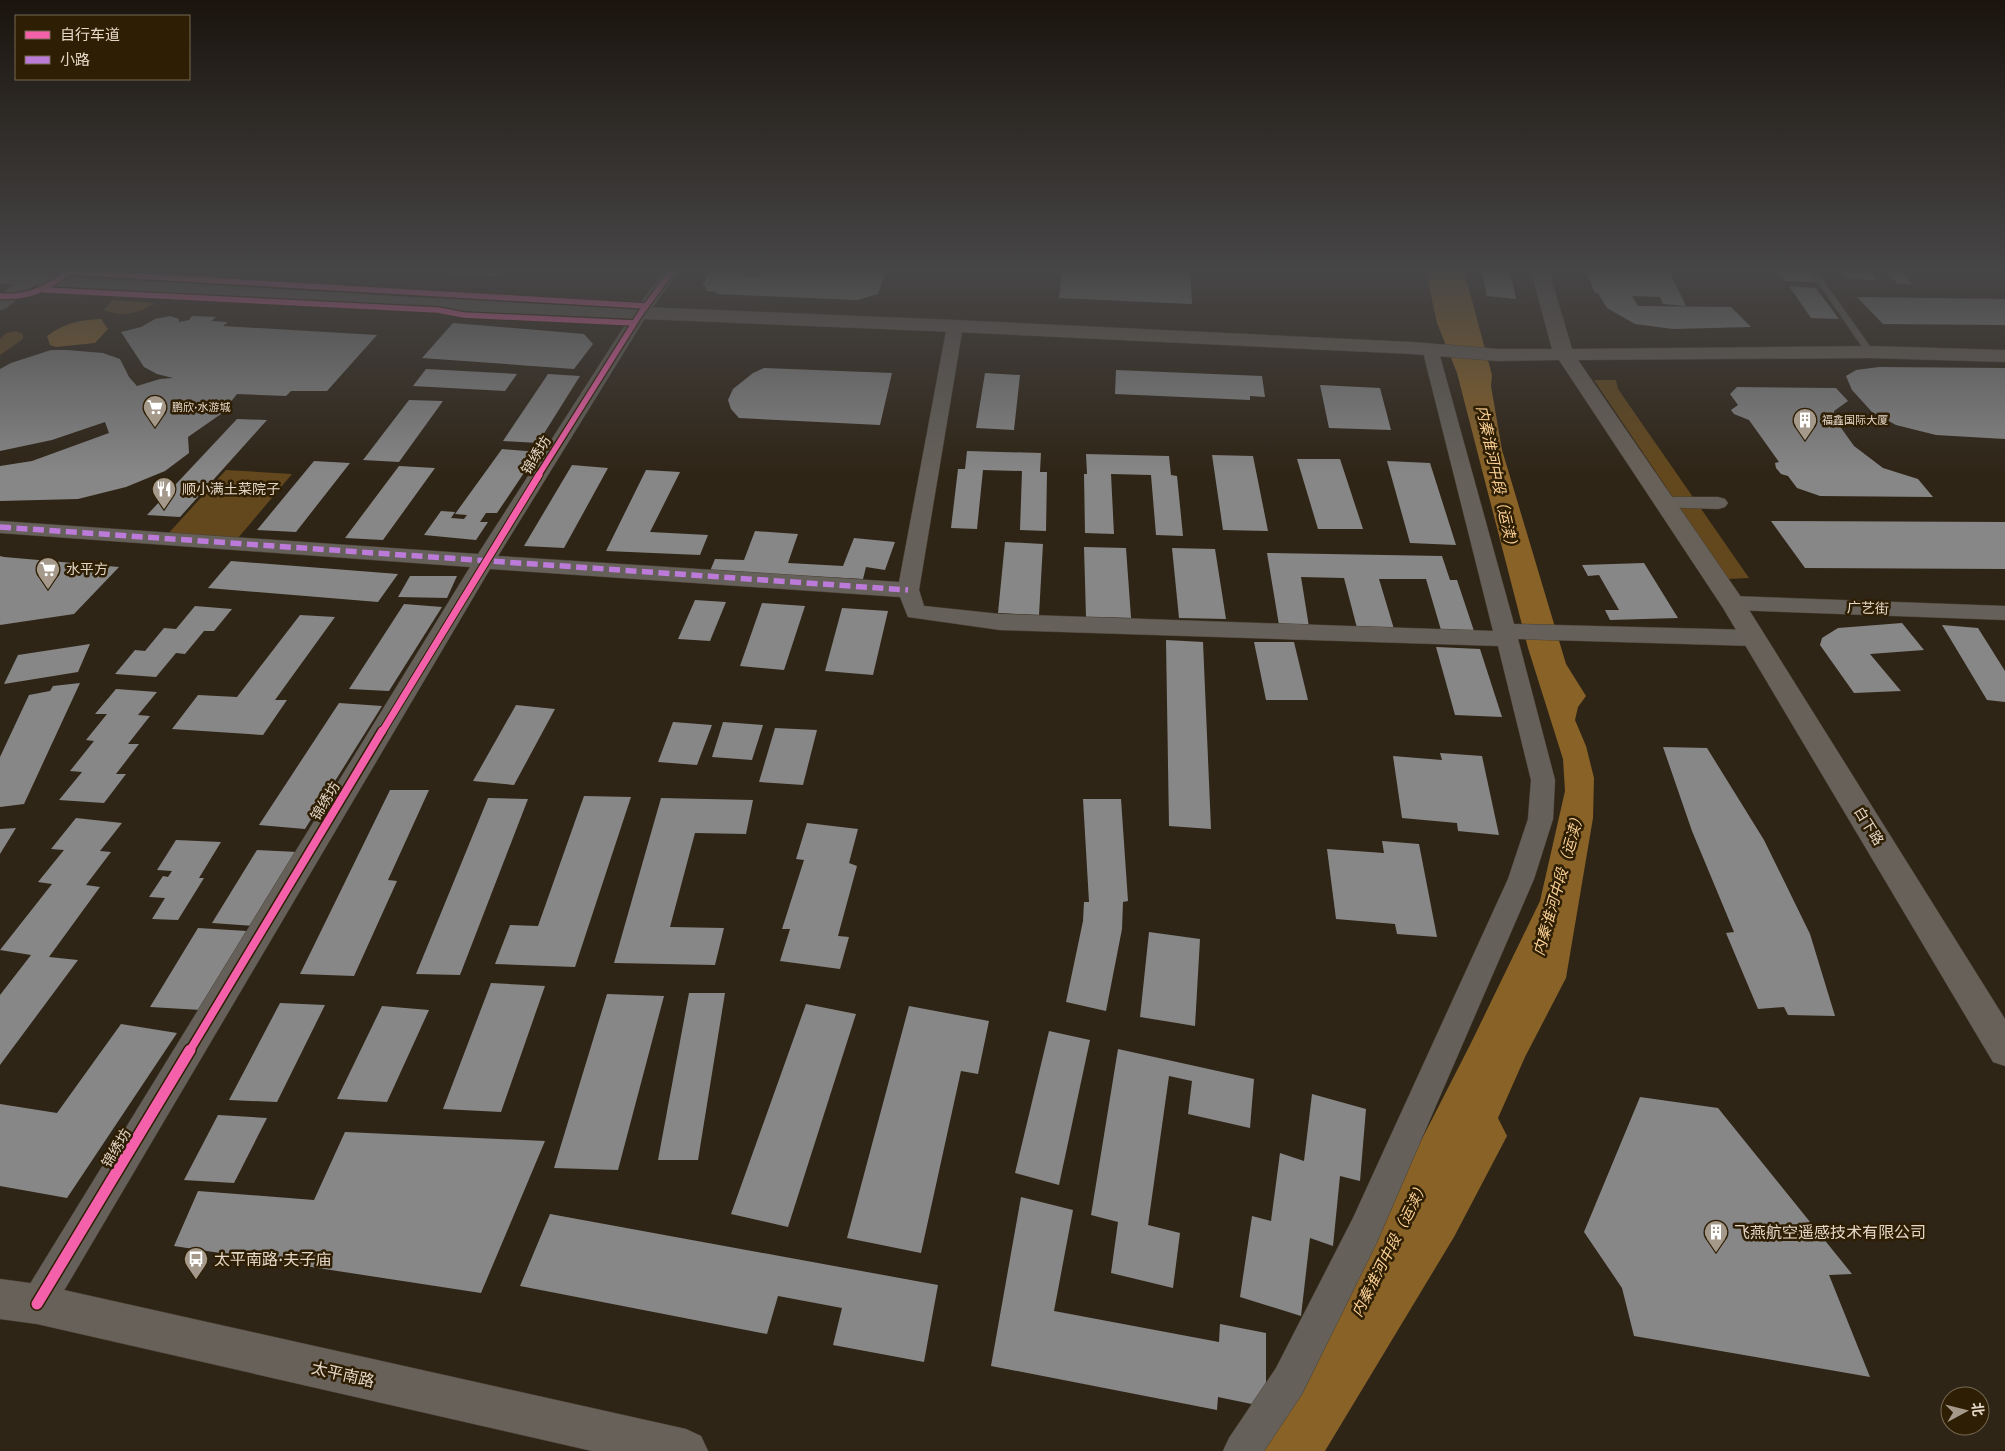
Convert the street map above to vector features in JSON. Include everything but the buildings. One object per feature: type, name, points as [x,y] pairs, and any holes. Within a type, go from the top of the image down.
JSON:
[{"type":"main road","points":[[1219,339],[1412,348],[1498,355],[1563,352],[1870,352],[2005,356]]},
{"type":"main road","points":[[1559,339],[1563,352]]},
{"type":"main road","name":"白下路","points":[[1563,352],[1732,603],[2005,1050]]},
{"type":"main road","name":"太平南路","points":[[18,1302],[686,1451]]},
{"type":"street","name":"锦绣坊","points":[[18,1302],[624,339]]},
{"type":"street","points":[[953,339],[908,590],[916,612],[1000,622],[1505,635],[1585,633],[1753,638]]},
{"type":"street","points":[[1242,1451],[1289,1381],[1366,1230],[1520,879],[1540,822],[1544,802],[1543,780],[1432,356]]},
{"type":"street","points":[[1664,503],[1718,503]]},
{"type":"street","points":[[0,527],[908,590]]},
{"type":"street","name":"广艺街","points":[[1732,603],[1851,601],[2005,613]]},
{"type":"lane","points":[[1861,339],[1870,352]]},
{"type":"shaded area","points":[[0,339],[23,339],[0,355]]},
{"type":"shaded area","points":[[1594,380],[1616,380],[1618,389],[1749,578],[1728,579]]},
{"type":"shaded area","points":[[226,470],[292,474],[238,538],[167,535]]},
{"type":"water","points":[[48,339],[99,339],[95,343],[56,347],[50,345]]},
{"type":"water","name":"内秦淮河中段（运渎）","points":[[1443,339],[1482,339],[1492,375],[1491,386],[1502,450],[1566,664],[1586,696],[1578,707],[1575,720],[1586,746],[1594,778],[1593,818],[1566,978],[1525,1057],[1498,1118],[1507,1136],[1454,1237],[1325,1451],[1251,1451],[1321,1336],[1470,1045],[1540,901],[1565,791],[1563,759],[1528,648],[1457,373]]},
{"type":"marked path","points":[[0,527],[222,544],[908,590]]},
{"type":"cycle path","points":[[37,1304],[484,562],[624,339]]},
{"type":"place","name":"鹏欣·水游城","points":[[155,428]]},
{"type":"place","name":"福鑫国际大厦","points":[[1805,441]]},
{"type":"place","name":"顺小满土菜院子","points":[[164,510]]},
{"type":"place","name":"水平方","points":[[48,590]]},
{"type":"place","name":"飞燕航空遥感技术有限公司","points":[[1716,1253]]},
{"type":"place","name":"太平南路·夫子庙","points":[[196,1280]]}]
